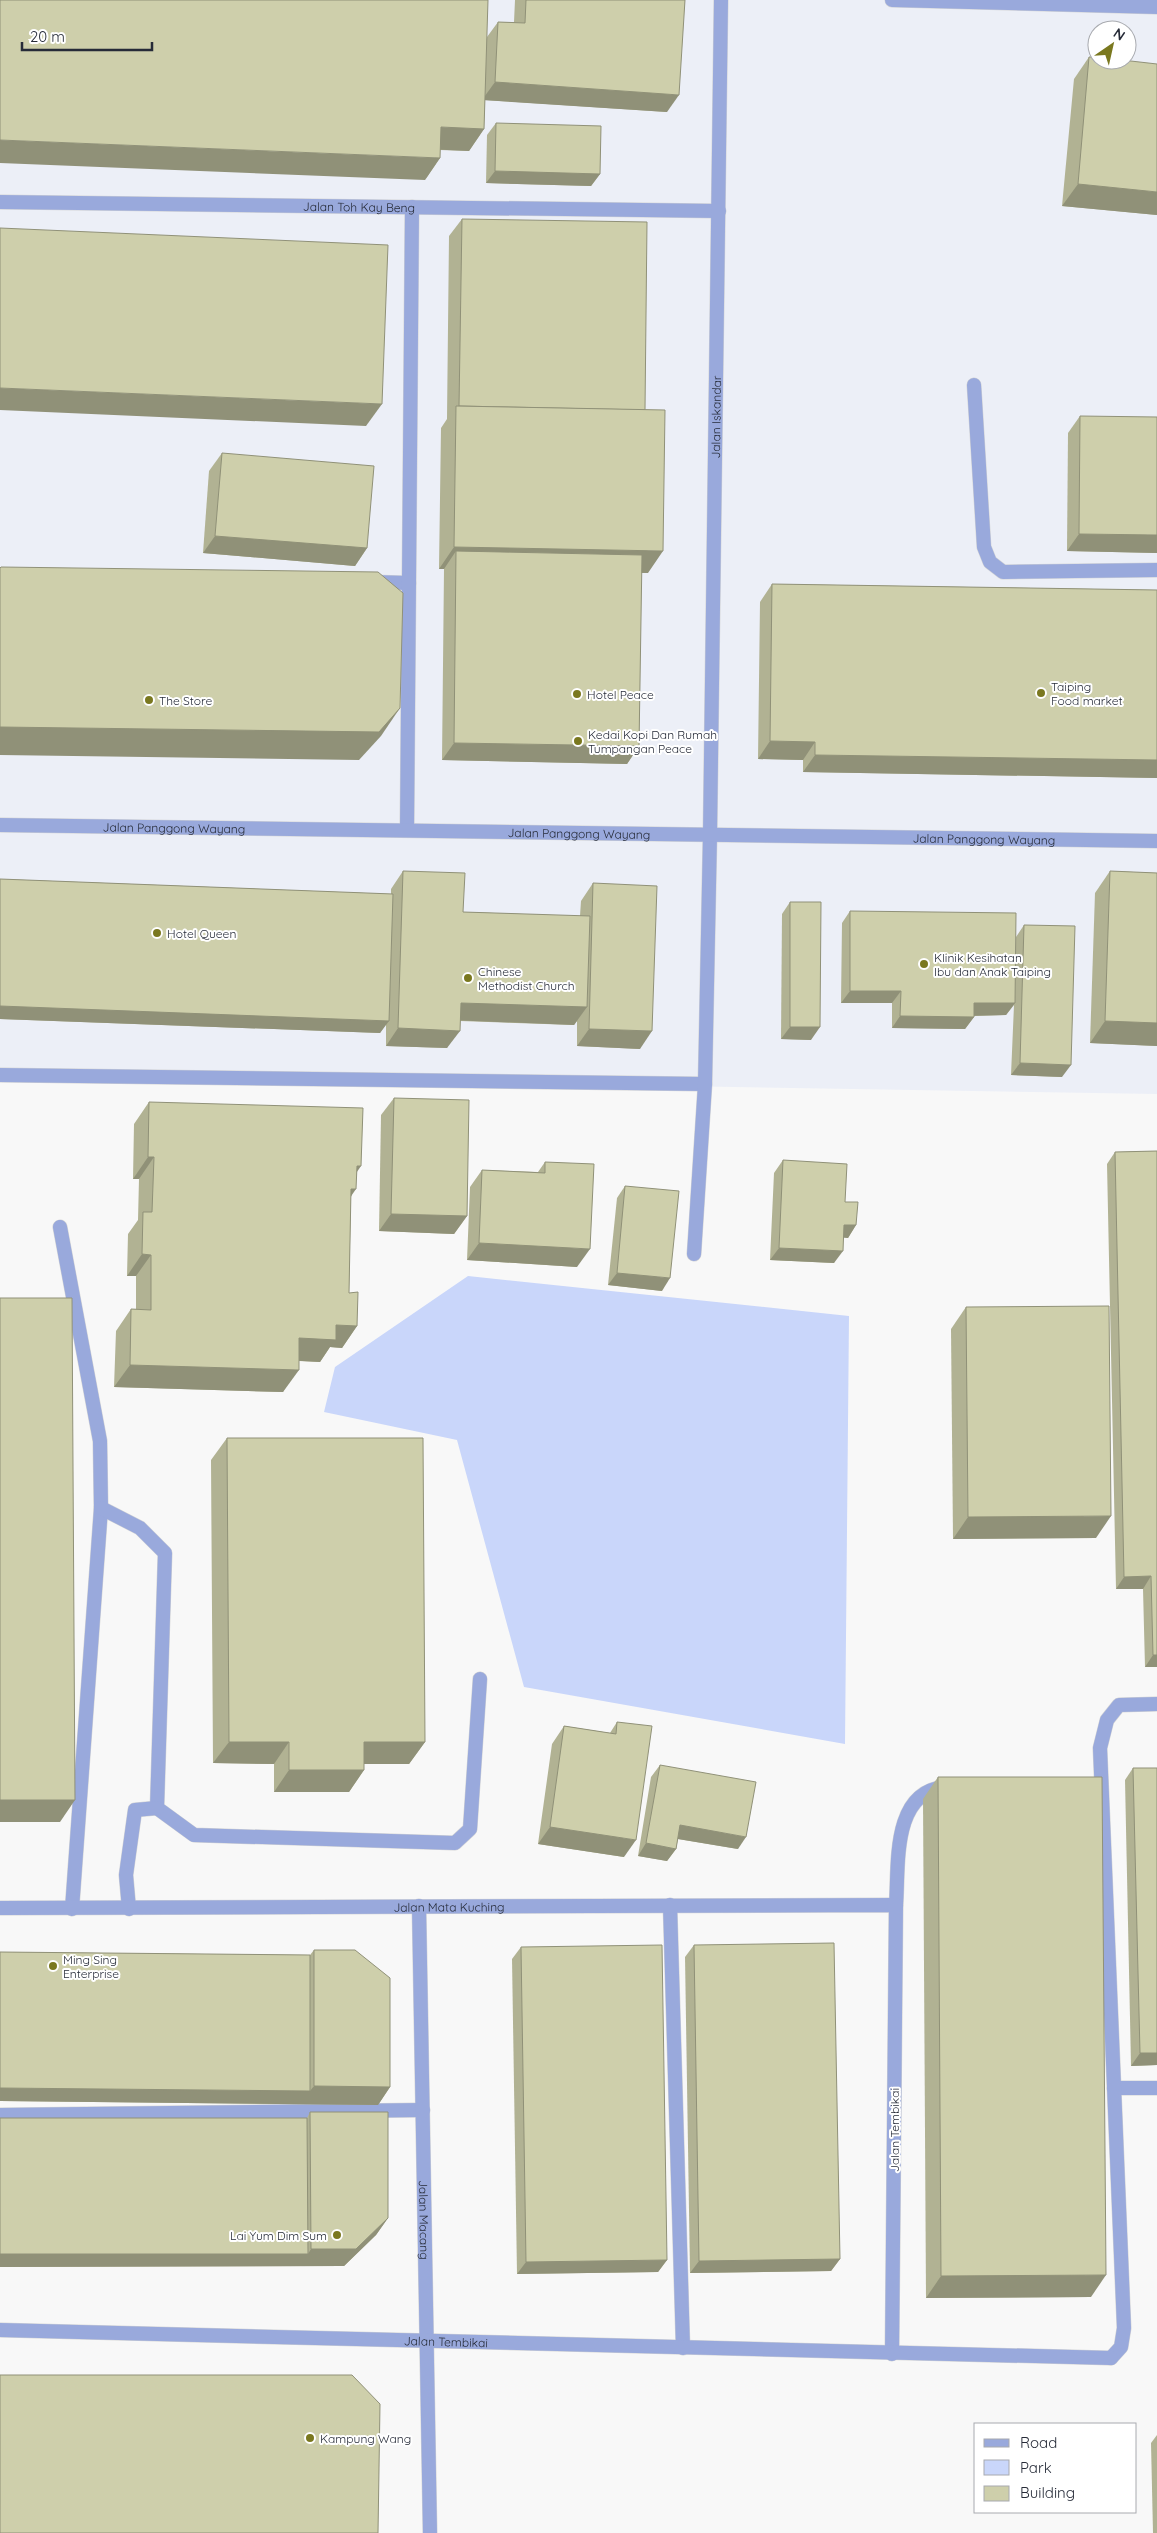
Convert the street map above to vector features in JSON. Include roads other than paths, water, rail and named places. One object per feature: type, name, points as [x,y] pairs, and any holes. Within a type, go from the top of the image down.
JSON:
[{"type":"street","name":"Jalan Iskandar","points":[[694,1254],[705,1084],[721,0]]},
{"type":"street","points":[[892,0],[1157,6]]},
{"type":"street","name":"Jalan Toh Kay Beng","points":[[0,202],[719,211]]},
{"type":"street","points":[[407,830],[412,207]]},
{"type":"street","points":[[974,385],[984,547],[990,562],[1003,572],[1157,570]]},
{"type":"street","points":[[359,581],[408,583]]},
{"type":"street","name":"Jalan Panggong Wayang","points":[[0,825],[1157,841]]},
{"type":"street","points":[[0,1075],[705,1084]]},
{"type":"street","points":[[60,1227],[100,1442],[101,1508],[72,1909]]},
{"type":"street","points":[[101,1508],[140,1528],[165,1553],[157,1808]]},
{"type":"street","points":[[129,1909],[126,1875],[135,1810],[157,1808],[194,1835],[455,1843],[470,1829],[480,1679]]},
{"type":"street","points":[[1157,1704],[1119,1705],[1107,1720],[1100,1748],[1114,2088],[1157,2088]]},
{"type":"street","points":[[1084,1783],[1102,1783]]},
{"type":"street","name":"Jalan Tembikai","points":[[892,2354],[896,1905],[904,1817],[916,1798],[937,1788],[955,1786]]},
{"type":"street","points":[[670,1905],[682,2348]]},
{"type":"street","name":"Jalan Mata Kuching","points":[[0,1908],[896,1905]]},
{"type":"street","name":"Jalan Macang","points":[[419,1906],[430,2533]]},
{"type":"street","name":"Jalan Tembikai","points":[[0,2330],[892,2354],[1111,2358],[1121,2347],[1124,2328],[1114,2088]]},
{"type":"street","points":[[0,2115],[423,2110]]},
{"type":"place","name":"Taiping Food market","points":[[1041,693]]},
{"type":"place","name":"Hotel Peace","points":[[577,694]]},
{"type":"place","name":"The Store","points":[[149,700]]},
{"type":"place","name":"Kedai Kopi Dan Rumah Tumpangan Peace","points":[[578,741]]},
{"type":"place","name":"Hotel Queen","points":[[157,933]]},
{"type":"place","name":"Klinik Kesihatan Ibu dan Anak Taiping","points":[[924,964]]},
{"type":"place","name":"Chinese Methodist Church","points":[[468,978]]},
{"type":"place","name":"Ming Sing Enterprise","points":[[53,1966]]},
{"type":"place","name":"Lai Yum Dim Sum","points":[[337,2235]]},
{"type":"place","name":"Kampung Wang","points":[[310,2438]]}]
